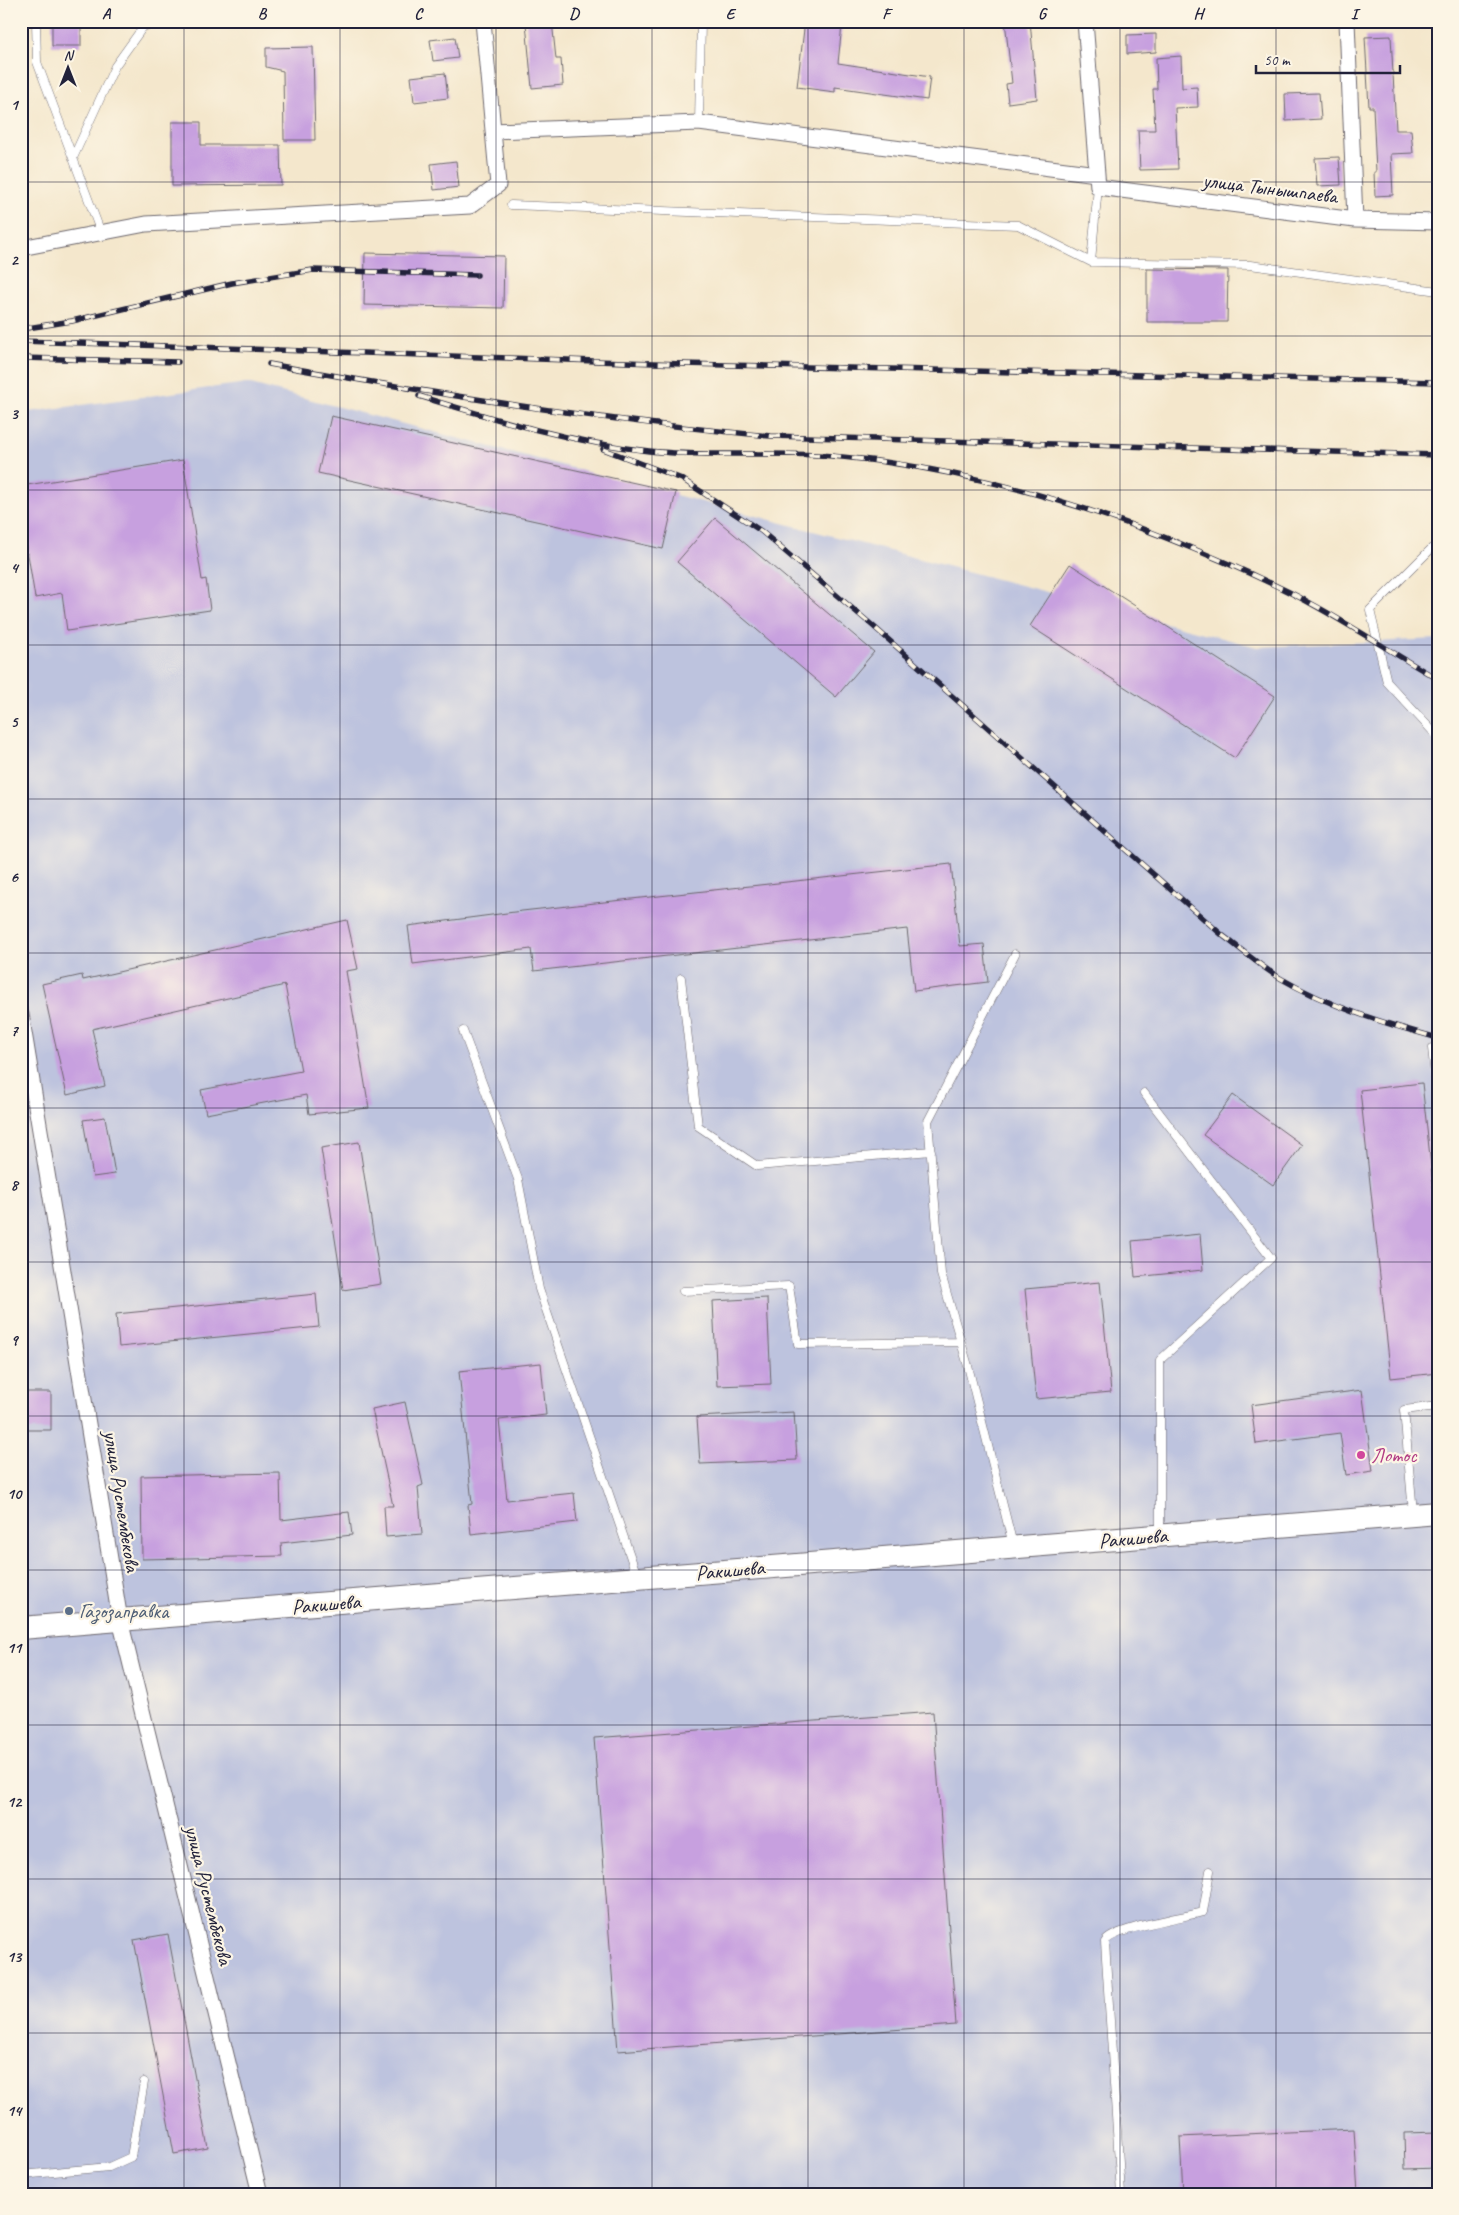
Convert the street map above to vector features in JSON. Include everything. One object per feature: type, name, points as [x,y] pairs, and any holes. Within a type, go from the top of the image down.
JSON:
[{"type":"street","points":[[21,248],[146,224],[470,206],[498,184],[483,21]]},
{"type":"street","points":[[1085,21],[1098,181]]},
{"type":"street","points":[[1348,21],[1355,220]]},
{"type":"street","name":"улица Тынышпаева","points":[[493,131],[699,123],[1355,220],[1438,222]]},
{"type":"street","name":"улица Рустембекова","points":[[21,1014],[120,1620],[260,2194]]},
{"type":"street","name":"Ракишева","points":[[21,1628],[1438,1513]]},
{"type":"lane","points":[[36,21],[37,62],[101,232]]},
{"type":"lane","points":[[73,158],[115,66],[143,27],[158,21]]},
{"type":"lane","points":[[699,123],[700,21]]},
{"type":"lane","points":[[1091,262],[1098,181]]},
{"type":"lane","points":[[511,205],[1018,224],[1091,262],[1250,266],[1438,291]]},
{"type":"lane","points":[[1438,542],[1370,610],[1387,682],[1438,737]]},
{"type":"lane","points":[[1014,1547],[961,1342],[941,1274],[928,1121],[1015,954]]},
{"type":"lane","points":[[681,978],[698,1126],[756,1166],[931,1151]]},
{"type":"lane","points":[[463,1031],[518,1179],[539,1289],[638,1578]]},
{"type":"lane","points":[[1432,1048],[1438,1102]]},
{"type":"lane","points":[[1144,1093],[1271,1258],[1160,1360],[1160,1535]]},
{"type":"lane","points":[[683,1291],[789,1286],[798,1344],[961,1342]]},
{"type":"lane","points":[[1414,1515],[1404,1410],[1438,1406]]},
{"type":"lane","points":[[1121,2194],[1105,1942],[1110,1936],[1204,1912],[1210,1871]]},
{"type":"lane","points":[[21,2175],[109,2167],[131,2157],[144,2082]]},
{"type":"shaded area","points":[[247,383],[1257,647],[1438,639],[1438,2194],[21,2194],[21,413]]},
{"type":"building","points":[[52,21],[81,21],[81,46],[52,46]]},
{"type":"building","points":[[552,21],[556,59],[561,59],[563,85],[532,88],[526,23]]},
{"type":"building","points":[[805,21],[842,25],[838,63],[930,77],[927,100],[835,87],[835,92],[797,87]]},
{"type":"building","points":[[1005,21],[1030,21],[1037,99],[1008,103],[1006,84],[1012,83]]},
{"type":"building","points":[[1156,34],[1156,52],[1127,54],[1127,35]]},
{"type":"building","points":[[1391,36],[1396,130],[1411,130],[1413,153],[1391,154],[1393,195],[1375,196],[1374,172],[1376,172],[1373,107],[1369,107],[1365,37]]},
{"type":"building","points":[[455,37],[458,58],[433,61],[430,40]]},
{"type":"building","points":[[313,47],[315,140],[284,140],[283,71],[266,67],[266,48]]},
{"type":"building","points":[[1181,56],[1182,88],[1197,87],[1198,107],[1175,108],[1178,169],[1140,170],[1138,130],[1155,130],[1153,89],[1157,89],[1156,58]]},
{"type":"building","points":[[445,73],[448,98],[414,102],[411,77]]},
{"type":"building","points":[[1319,93],[1321,119],[1286,121],[1285,94]]},
{"type":"building","points":[[172,122],[201,122],[201,145],[280,145],[281,185],[172,186]]},
{"type":"building","points":[[1339,157],[1341,185],[1317,186],[1315,158]]},
{"type":"building","points":[[456,161],[459,187],[434,190],[431,164]]},
{"type":"building","points":[[365,253],[504,256],[503,308],[364,305]]},
{"type":"building","points":[[1147,269],[1228,270],[1227,322],[1147,322]]},
{"type":"building","points":[[331,416],[676,492],[663,549],[318,473]]},
{"type":"building","points":[[183,460],[202,580],[206,579],[210,610],[67,631],[62,593],[35,598],[21,511],[21,486]]},
{"type":"building","points":[[715,518],[874,652],[836,697],[677,562]]},
{"type":"building","points":[[1070,564],[1275,696],[1235,758],[1030,626]]},
{"type":"building","points":[[951,864],[960,946],[984,944],[988,982],[914,991],[907,929],[534,971],[531,949],[413,964],[408,926],[522,911]]},
{"type":"building","points":[[347,920],[358,969],[346,971],[369,1108],[309,1114],[306,1095],[206,1114],[201,1090],[301,1071],[285,985],[92,1029],[105,1086],[67,1095],[42,984],[82,975],[83,980]]},
{"type":"building","points":[[1422,1083],[1438,1231],[1438,1373],[1391,1378],[1360,1090]]},
{"type":"building","points":[[1233,1095],[1302,1145],[1273,1185],[1203,1135]]},
{"type":"building","points":[[105,1117],[115,1174],[93,1177],[83,1120]]},
{"type":"building","points":[[359,1142],[381,1284],[343,1290],[321,1148]]},
{"type":"building","points":[[1200,1234],[1203,1270],[1135,1277],[1132,1241]]},
{"type":"building","points":[[1100,1282],[1111,1392],[1036,1399],[1025,1289]]},
{"type":"building","points":[[316,1294],[319,1327],[119,1347],[116,1314]]},
{"type":"building","points":[[767,1298],[771,1384],[717,1386],[713,1301]]},
{"type":"building","points":[[541,1363],[546,1415],[499,1420],[507,1500],[574,1493],[577,1522],[471,1534],[468,1505],[472,1504],[459,1371]]},
{"type":"building","points":[[1362,1390],[1373,1471],[1346,1475],[1340,1433],[1256,1444],[1251,1405]]},
{"type":"building","points":[[21,1392],[51,1392],[51,1430],[21,1430]]},
{"type":"building","points":[[405,1402],[423,1485],[418,1487],[422,1534],[386,1537],[384,1506],[393,1506],[372,1409]]},
{"type":"building","points":[[794,1412],[797,1460],[700,1464],[697,1417]]},
{"type":"building","points":[[280,1473],[281,1520],[349,1512],[352,1535],[281,1543],[282,1556],[142,1559],[141,1476]]},
{"type":"building","points":[[933,1712],[956,2025],[618,2051],[594,1738]]},
{"type":"building","points":[[168,1934],[208,2148],[174,2154],[134,1940]]},
{"type":"building","points":[[1354,2129],[1358,2194],[1183,2194],[1180,2137]]},
{"type":"building","points":[[1438,2132],[1438,2168],[1405,2169],[1404,2133]]},
{"type":"railway","points":[[21,329],[72,321],[232,283],[313,270],[477,275]]},
{"type":"railway","points":[[21,341],[683,364],[1438,382]]},
{"type":"railway","points":[[21,358],[178,362]]},
{"type":"railway","points":[[269,364],[394,386],[582,415],[771,436],[1438,455]]},
{"type":"railway","points":[[419,396],[532,429],[619,447],[670,453],[825,455],[938,471],[990,482],[1041,496],[1143,529],[1241,569],[1327,612],[1438,679]]},
{"type":"railway","points":[[603,449],[682,479],[761,531],[873,626],[1222,935],[1265,968],[1280,978],[1337,1006],[1438,1038]]},
{"type":"place","name":"Лотос","points":[[1361,1455]]},
{"type":"place","name":"Газозаправка","points":[[69,1611]]}]
